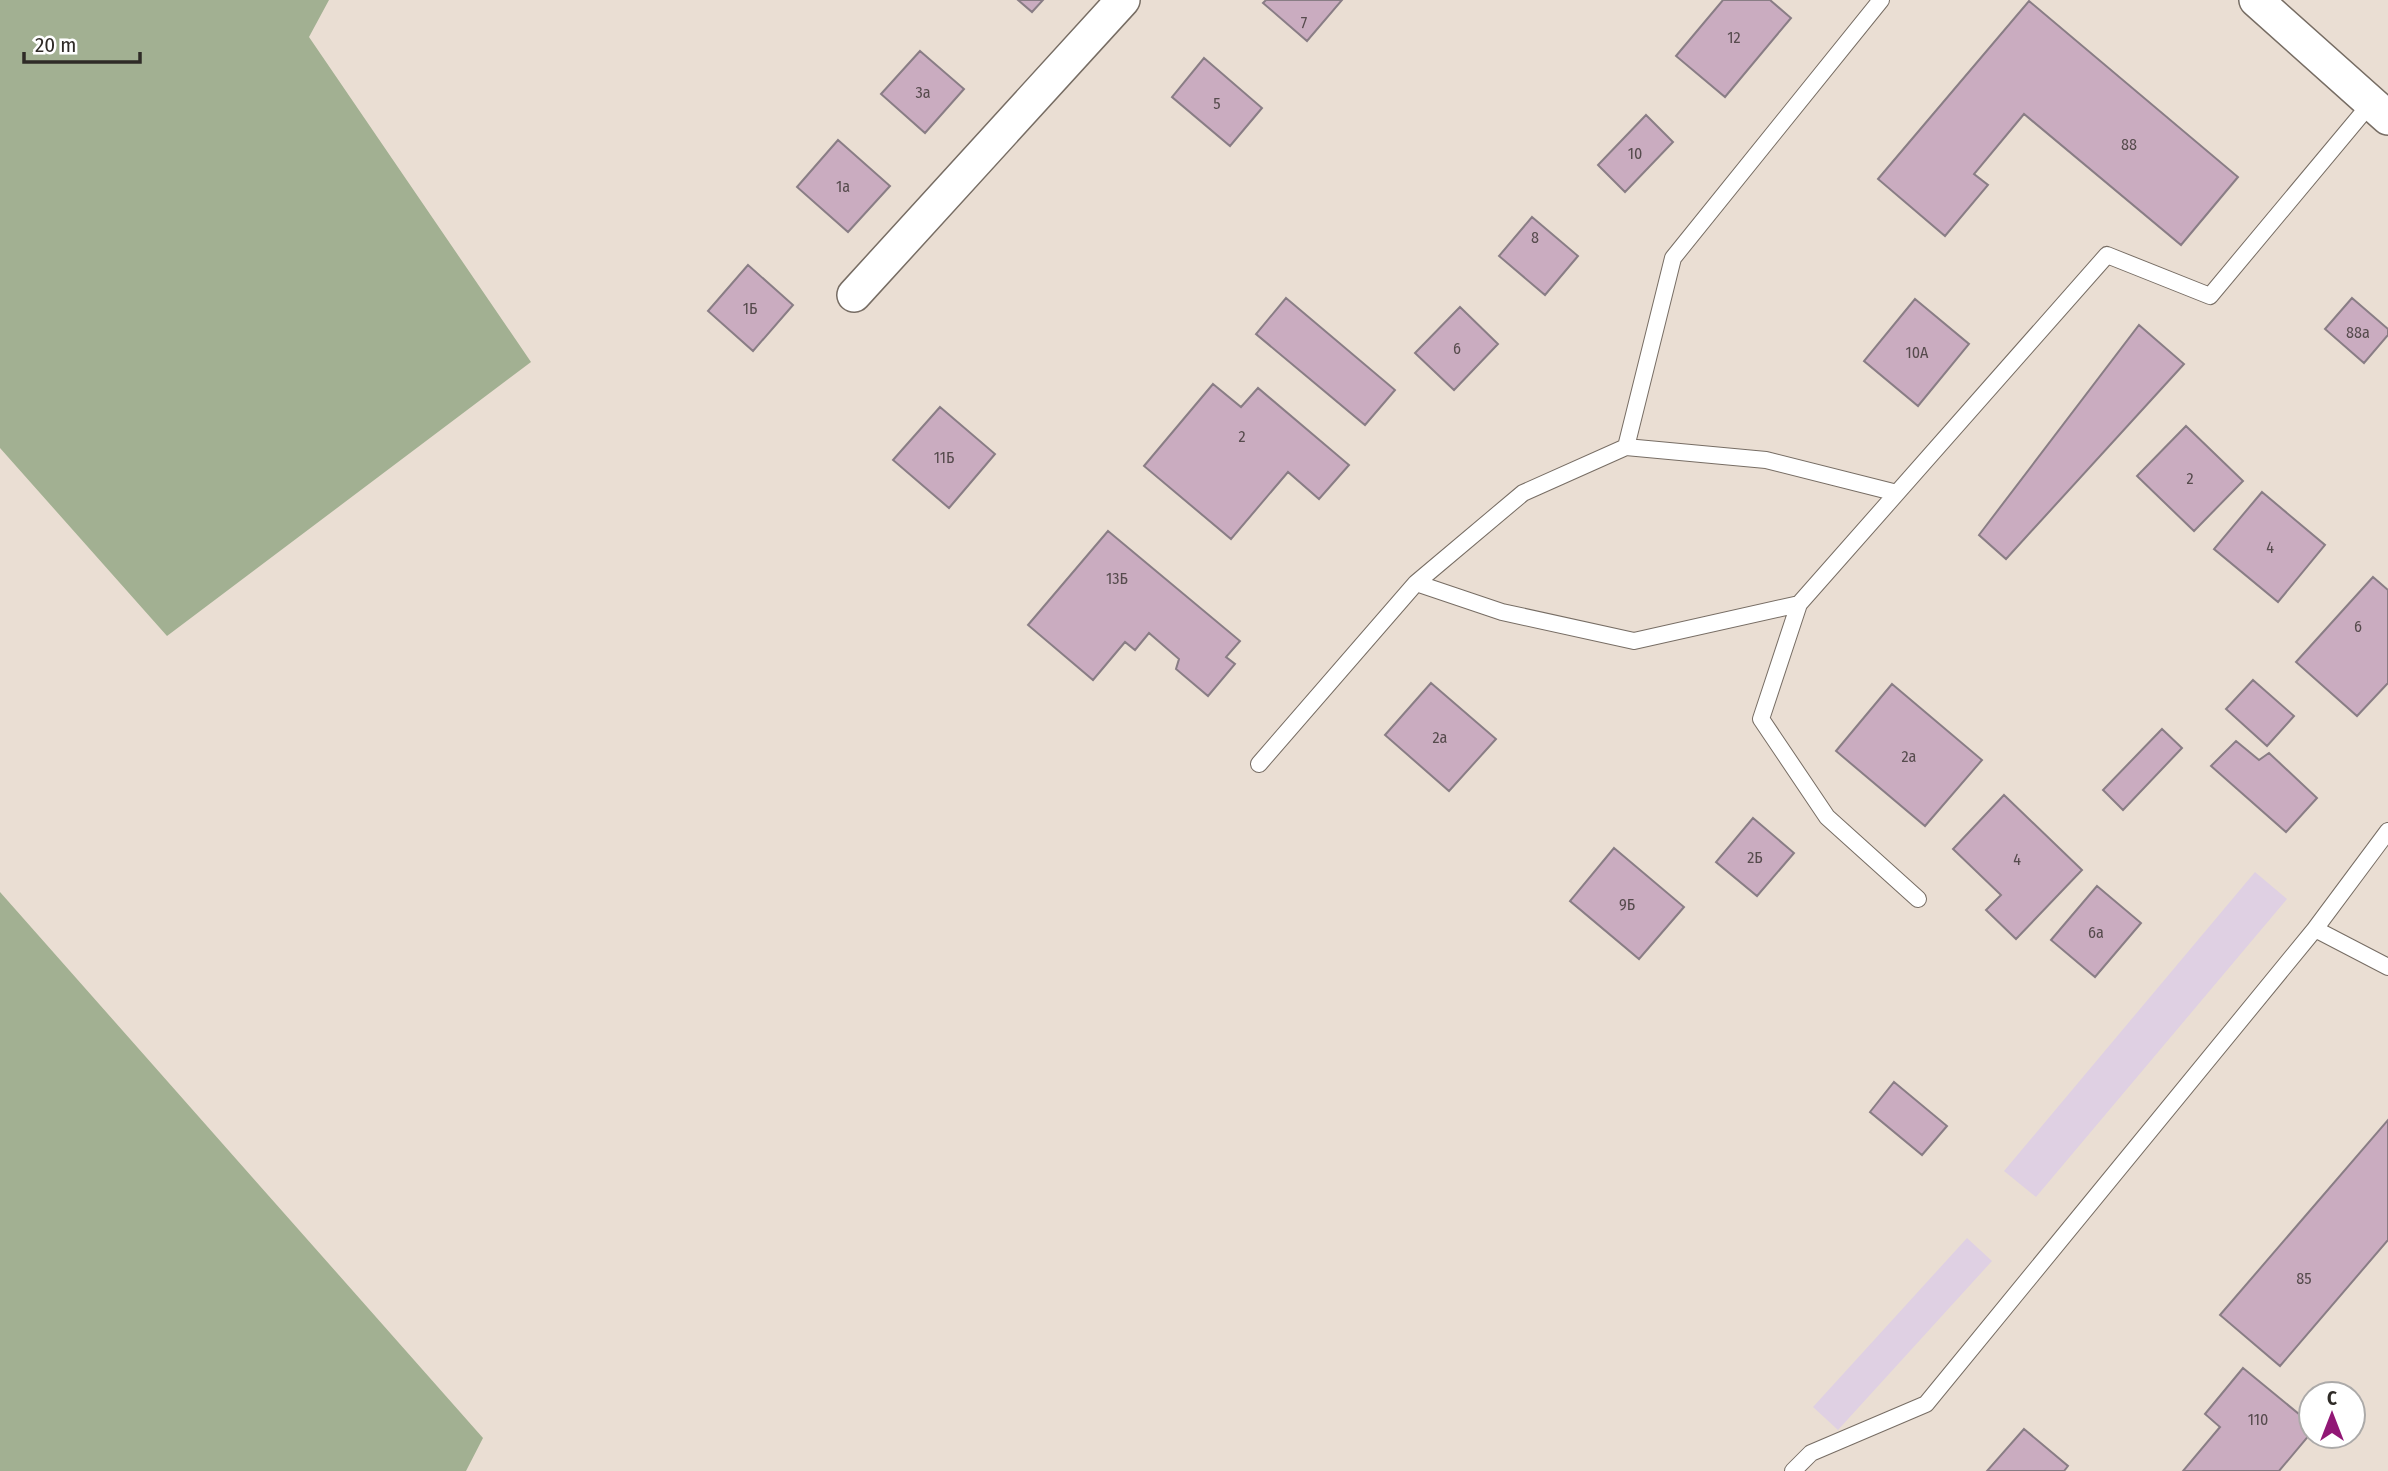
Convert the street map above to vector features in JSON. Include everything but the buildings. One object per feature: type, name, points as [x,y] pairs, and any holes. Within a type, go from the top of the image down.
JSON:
[{"type":"street","points":[[854,295],[1123,0]]},
{"type":"street","points":[[2256,0],[2379,110]]},
{"type":"lane","points":[[1626,447],[1673,258],[1881,0]]},
{"type":"lane","points":[[1918,899],[1828,817],[1761,719],[1799,604],[2107,255],[2210,296],[2379,110]]},
{"type":"lane","points":[[1259,764],[1416,583],[1523,493],[1626,447],[1766,460],[1897,493]]},
{"type":"lane","points":[[1416,583],[1502,612],[1634,641],[1799,604]]},
{"type":"lane","points":[[1793,1471],[1811,1453],[1926,1404],[2315,929],[2388,831]]},
{"type":"lane","points":[[2315,929],[2388,967]]},
{"type":"shaded area","points":[[2255,872],[2287,899],[2036,1197],[2004,1171]]},
{"type":"shaded area","points":[[1967,1238],[1992,1261],[1838,1430],[1813,1407]]},
{"type":"green space","points":[[0,0],[329,0],[309,37],[531,362],[167,636],[0,448]]},
{"type":"green space","points":[[0,892],[483,1438],[466,1471],[0,1471]]}]
